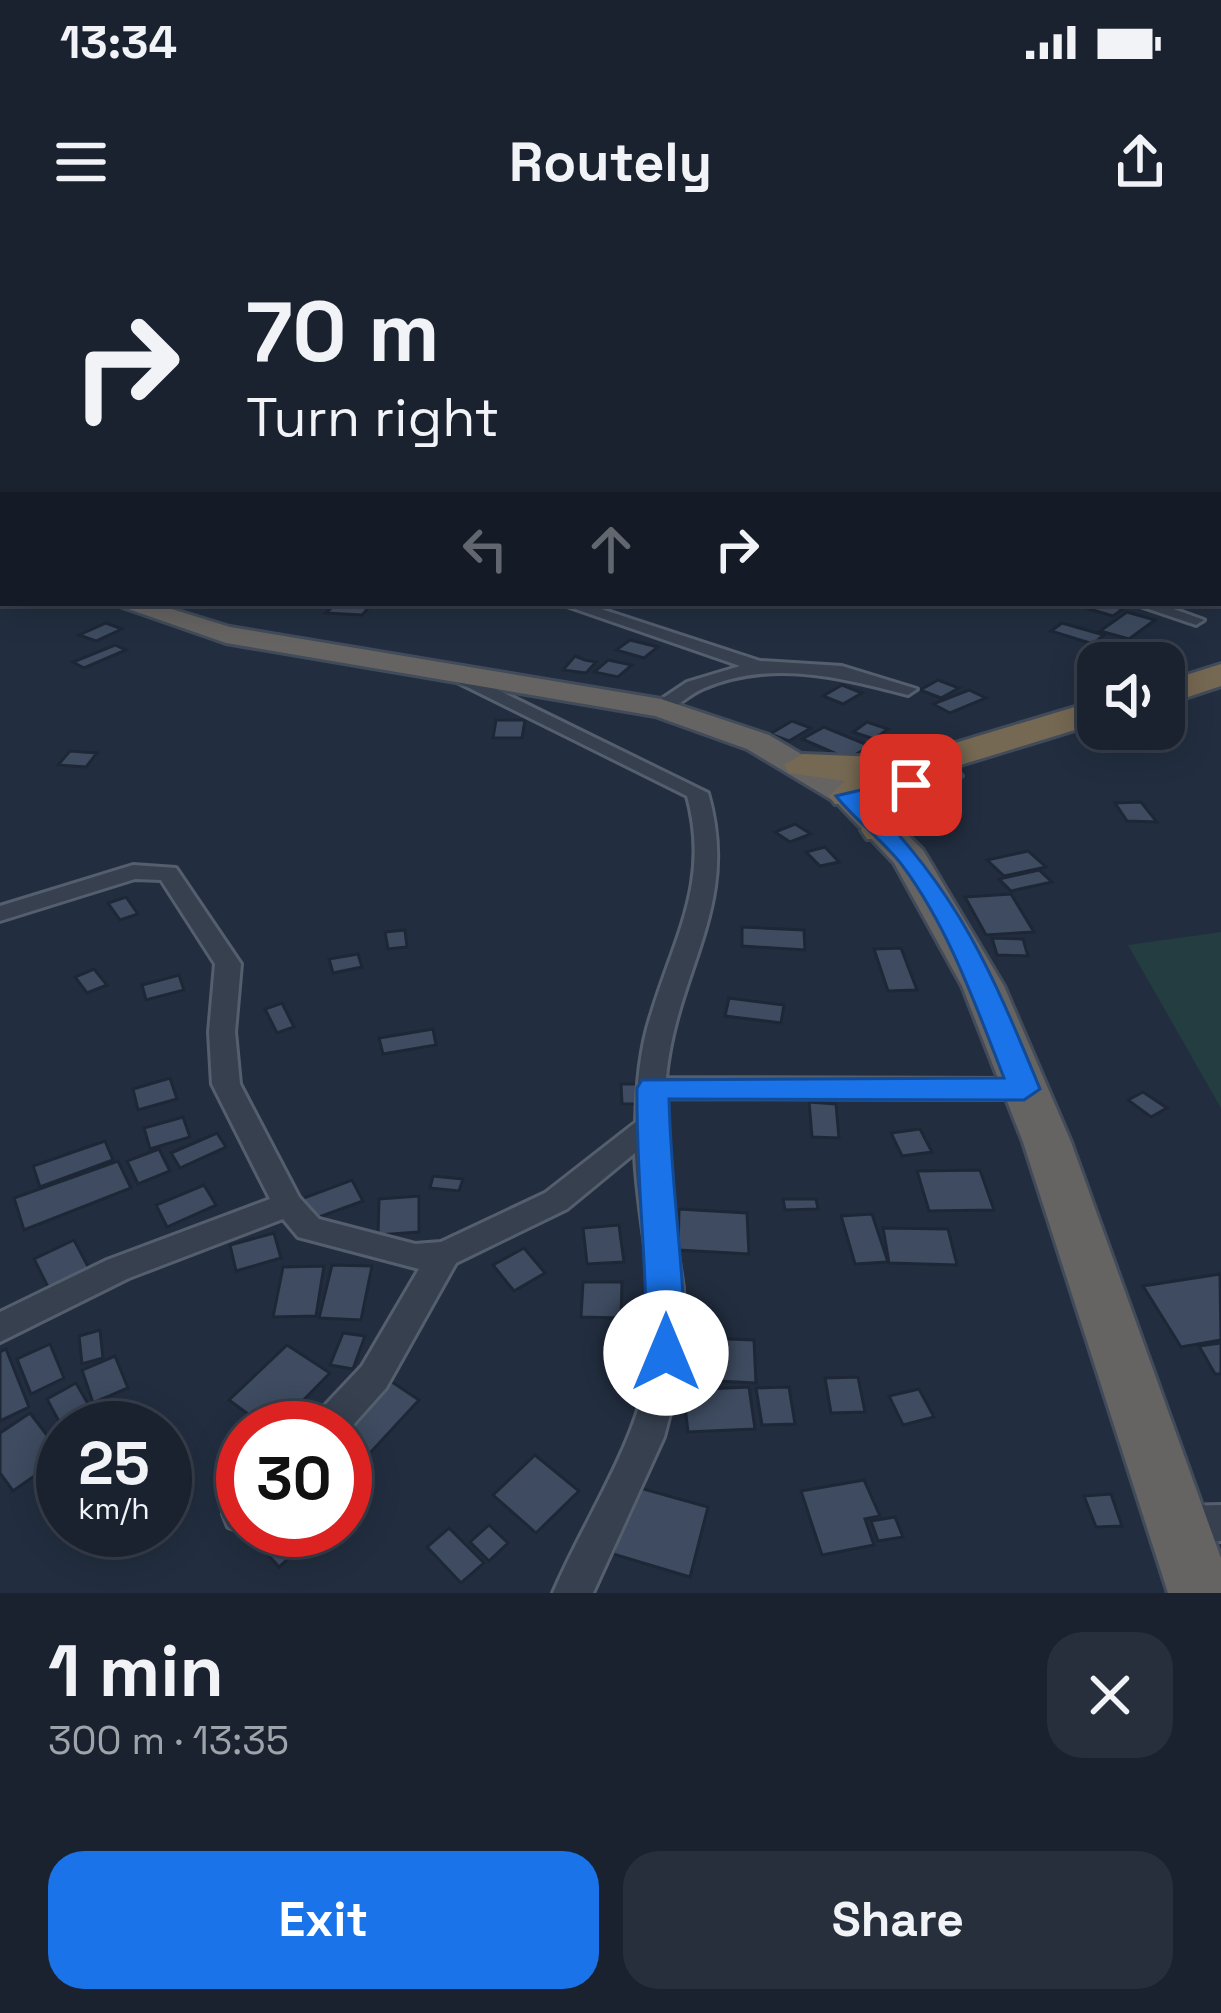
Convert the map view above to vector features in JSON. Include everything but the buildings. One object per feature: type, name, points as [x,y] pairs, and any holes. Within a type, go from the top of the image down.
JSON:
[{"type":"highway","points":[[134,606],[226,635],[661,708],[718,725],[848,796],[910,858],[956,933],[1199,1524],[1202,1593]]},
{"type":"highway","points":[[1185,687],[1221,674]]},
{"type":"highway","points":[[588,695],[788,766],[862,770],[941,766],[1077,727]]},
{"type":"highway","points":[[848,796],[887,792],[941,766],[1077,718]]},
{"type":"highway","points":[[788,766],[848,822],[882,830]]},
{"type":"highway","points":[[882,830],[891,806],[941,766]]},
{"type":"street","points":[[575,606],[758,666],[828,669],[908,688]]},
{"type":"street","points":[[1149,606],[1196,620]]},
{"type":"street","points":[[661,708],[694,686],[758,666]]},
{"type":"street","points":[[447,670],[697,793],[707,820],[707,884],[700,923],[663,1020],[653,1088],[653,1194],[665,1249],[665,1377],[573,1593]]},
{"type":"street","points":[[0,914],[133,872],[167,873],[228,964],[222,1032],[226,1084],[288,1205],[309,1228],[351,1243],[415,1256],[445,1254],[556,1201],[652,1124]]},
{"type":"street","points":[[653,1088],[1024,1089]]},
{"type":"street","points":[[0,1328],[118,1269],[288,1205]]},
{"type":"street","points":[[351,1401],[374,1376],[445,1254]]},
{"type":"green space","points":[[1221,932],[1221,1108],[1128,945]]},
{"type":"route","points":[[666,1353],[665,1249],[653,1194],[653,1088],[817,1093],[1024,1089],[983,986],[938,901],[910,858],[848,796],[872,796],[911,785]]}]
